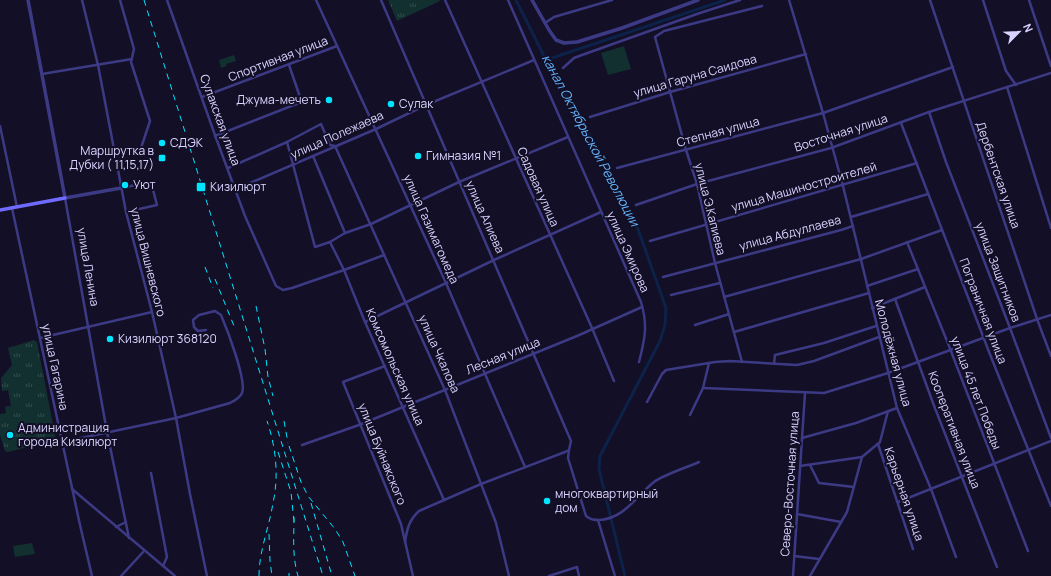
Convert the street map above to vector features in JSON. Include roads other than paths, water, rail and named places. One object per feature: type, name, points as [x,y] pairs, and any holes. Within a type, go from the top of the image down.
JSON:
[{"type":"main road","points":[[0,210],[65,198]]},
{"type":"street","name":"улица Ленина","points":[[28,0],[107,432],[129,538]]},
{"type":"street","name":"улица Вишневского","points":[[82,0],[98,65],[126,212],[152,312],[176,418],[207,576]]},
{"type":"street","points":[[120,0],[134,49],[131,62],[150,121],[140,151]]},
{"type":"street","name":"Сулакская улица","points":[[167,0],[245,216],[276,286],[283,290],[292,288],[344,270]]},
{"type":"street","name":"улица Газимагомеда","points":[[316,0],[446,283],[525,467]]},
{"type":"street","name":"улица Алиева","points":[[381,0],[494,260],[533,354],[572,440],[569,450]]},
{"type":"street","name":"Садовая улица","points":[[445,0],[592,328],[614,381]]},
{"type":"street","name":"улица Эмирова","points":[[508,0],[642,307],[645,317],[646,333],[640,362]]},
{"type":"street","points":[[532,0],[544,24],[556,40],[564,43],[578,42],[622,28],[690,1],[698,0]]},
{"type":"street","points":[[544,24],[554,17],[612,0]]},
{"type":"street","points":[[563,68],[574,58],[740,0]]},
{"type":"street","name":"Молодёжная улица","points":[[789,0],[806,54],[843,186],[897,408],[931,489],[956,557]]},
{"type":"street","name":"Дербентская улица","points":[[930,0],[1037,319],[1051,356]]},
{"type":"street","points":[[983,0],[1006,71],[1016,85]]},
{"type":"street","points":[[1029,0],[1051,66]]},
{"type":"street","name":"улица Э.Капиева","points":[[742,362],[705,224],[697,184],[686,150],[655,36],[664,31],[762,6]]},
{"type":"street","name":"Спортивная улица","points":[[202,97],[337,46]]},
{"type":"street","name":"улица Гаруна Саидова","points":[[590,117],[670,92],[806,54]]},
{"type":"street","points":[[42,74],[132,59]]},
{"type":"street","name":"улица Полежаева","points":[[236,189],[376,129],[426,105],[482,83],[534,60]]},
{"type":"street","points":[[215,136],[299,103],[300,100],[289,64]]},
{"type":"street","name":"Степная улица","points":[[617,168],[823,113],[953,67]]},
{"type":"street","name":"Восточная улица","points":[[636,205],[697,184],[832,148],[929,112],[1051,73]]},
{"type":"street","points":[[1007,87],[1051,228]]},
{"type":"street","name":"улица Защитников","points":[[929,112],[946,162],[1051,439]]},
{"type":"street","name":"Пограничная улица","points":[[901,123],[1051,506]]},
{"type":"street","name":"улица Чкалова","points":[[287,142],[321,124],[330,145],[335,146],[445,390],[496,523],[509,576]]},
{"type":"street","points":[[0,126],[17,207]]},
{"type":"street","points":[[228,168],[287,142],[315,247],[330,242],[345,233],[371,224],[459,182],[568,137]]},
{"type":"street","points":[[313,156],[345,233]]},
{"type":"street","name":"улица Машиностроителей","points":[[650,241],[705,224],[843,186],[916,163]]},
{"type":"street","points":[[65,198],[151,182],[157,205],[126,212]]},
{"type":"street","name":"улица Абдуллаева","points":[[851,217],[928,194]]},
{"type":"street","name":"улица Гагарина","points":[[12,208],[92,576]]},
{"type":"street","points":[[365,322],[494,260],[601,212]]},
{"type":"street","name":"улица Абдуллаева","points":[[664,277],[842,230],[852,226]]},
{"type":"street","points":[[724,297],[861,259],[942,230]]},
{"type":"street","name":"Комсомольская улица","points":[[330,242],[344,270],[365,322],[444,500]]},
{"type":"street","name":"улица 45 лет Победы","points":[[906,242],[918,269],[1028,551]]},
{"type":"street","points":[[344,270],[384,255]]},
{"type":"street","points":[[867,286],[918,269]]},
{"type":"street","points":[[671,296],[720,283]]},
{"type":"street","points":[[872,308],[925,287]]},
{"type":"street","points":[[734,332],[869,293]]},
{"type":"street","name":"Кооперативная улица","points":[[895,299],[997,567]]},
{"type":"street","name":"Лесная улица","points":[[302,445],[359,425],[533,354],[642,307]]},
{"type":"street","points":[[62,442],[176,418],[230,403],[237,399],[242,393],[242,386],[237,360],[221,315],[216,311],[199,315],[194,320],[194,327],[198,331],[206,330]]},
{"type":"street","points":[[40,338],[152,312]]},
{"type":"street","points":[[695,325],[729,314]]},
{"type":"street","points":[[703,388],[824,393],[888,373],[1010,328],[1051,315]]},
{"type":"street","points":[[774,364],[775,355],[824,343],[876,326]]},
{"type":"street","points":[[647,402],[662,374],[666,370],[730,361],[796,365],[814,361],[879,337]]},
{"type":"street","points":[[690,415],[703,388],[709,363]]},
{"type":"street","name":"улица Буйнакского","points":[[385,366],[343,382],[359,425],[401,524],[413,576]]},
{"type":"street","name":"Северо-Восточная улица","points":[[792,576],[805,393]]},
{"type":"street","points":[[802,438],[856,424],[897,408]]},
{"type":"street","points":[[800,466],[862,457],[880,442],[888,411]]},
{"type":"street","points":[[898,502],[1029,450],[1051,439]]},
{"type":"street","name":"Карьерная улица","points":[[878,444],[913,549]]},
{"type":"street","points":[[405,542],[408,524],[412,517],[427,507],[481,484],[569,450]]},
{"type":"street","points":[[569,450],[568,458],[586,516],[590,520],[605,519],[616,516],[626,510],[655,482],[699,462]]},
{"type":"street","points":[[810,576],[847,512],[862,457]]},
{"type":"street","points":[[810,464],[818,483],[854,487]]},
{"type":"street","points":[[151,473],[167,557],[163,566]]},
{"type":"street","points":[[72,489],[175,576]]},
{"type":"street","points":[[797,514],[841,522]]},
{"type":"street","points":[[598,520],[615,576]]},
{"type":"street","points":[[116,527],[126,522]]},
{"type":"street","points":[[121,576],[144,551]]},
{"type":"street","points":[[794,556],[819,560]]},
{"type":"street","points":[[549,576],[577,567],[579,576]]},
{"type":"waterway","name":"канал Октябрьской Революции","points":[[516,0],[546,60],[586,128],[634,218],[666,308],[665,325],[660,341],[600,456],[599,469],[625,576]]},
{"type":"waterway","points":[[546,60],[725,0]]},
{"type":"railway","points":[[144,0],[323,576]]},
{"type":"railway","points":[[205,267],[213,288]]},
{"type":"railway","points":[[215,279],[234,326]]},
{"type":"railway","points":[[256,306],[265,349],[268,377],[273,396]]},
{"type":"railway","points":[[259,576],[262,549],[275,493],[276,482],[276,462],[273,441],[267,421]]},
{"type":"railway","points":[[284,421],[288,443]]},
{"type":"railway","points":[[289,446],[301,482],[308,496],[335,529],[343,542],[355,576]]},
{"type":"railway","points":[[278,452],[291,492],[294,522]]},
{"type":"railway","points":[[311,503],[332,576]]},
{"type":"railway","points":[[294,517],[294,554],[298,576]]},
{"type":"railway","points":[[269,534],[272,576]]},
{"type":"place","name":"Джума-мечеть","points":[[329,100]]},
{"type":"place","name":"Сулак","points":[[391,104]]},
{"type":"place","name":"СДЭК","points":[[162,143]]},
{"type":"place","name":"Гимназия №1","points":[[418,156]]},
{"type":"place","name":"Маршрутка в Дубки ( 11,15,17)","points":[[162,158]]},
{"type":"place","name":"Уют","points":[[125,185]]},
{"type":"place","name":"Кизилюрт","points":[[201,187]]},
{"type":"place","name":"Кизилюрт 368120","points":[[110,339]]},
{"type":"place","name":"Администрация города Кизилюрт","points":[[10,435]]},
{"type":"place","name":"многоквартирный дом","points":[[547,501]]}]
